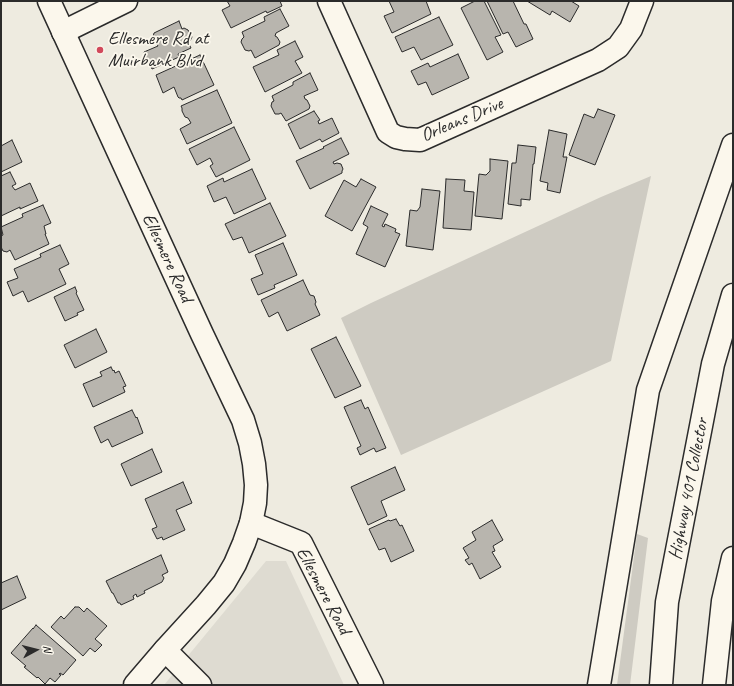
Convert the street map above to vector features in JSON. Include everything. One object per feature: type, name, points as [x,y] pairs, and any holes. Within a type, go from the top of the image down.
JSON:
[{"type":"main road","name":"Ellesmere Road","points":[[48,1],[198,327],[243,420],[250,443],[254,464],[256,485],[255,503],[251,523],[235,564],[224,583],[136,685]]},
{"type":"main road","points":[[63,32],[126,1]]},
{"type":"main road","name":"Orleans Drive","points":[[329,1],[388,132],[396,137],[420,140],[598,60],[618,47],[631,29],[642,1]]},
{"type":"main road","points":[[599,685],[648,390],[733,146]]},
{"type":"main road","name":"Highway 401 Collector","points":[[662,685],[667,602],[712,364],[733,295]]},
{"type":"main road","name":"Ellesmere Road","points":[[251,523],[301,543],[372,685]]},
{"type":"main road","points":[[714,685],[723,601],[733,558]]},
{"type":"main road","points":[[165,650],[200,685]]},
{"type":"shaded area","points":[[651,176],[611,361],[401,455],[341,318],[601,197]]},
{"type":"shaded area","points":[[637,534],[648,538],[630,685],[617,685]]},
{"type":"shaded area","points":[[266,561],[286,561],[344,685],[164,685]]},
{"type":"building","points":[[227,1],[280,1],[282,6],[267,13],[266,11],[231,28],[222,10],[230,6]]},
{"type":"building","points":[[389,1],[426,1],[431,14],[392,33],[384,16],[394,12]]},
{"type":"building","points":[[475,1],[484,1],[501,35],[495,37],[503,52],[487,60],[461,8]]},
{"type":"building","points":[[487,1],[513,1],[533,39],[516,47],[508,32],[503,34]]},
{"type":"building","points":[[527,1],[571,1],[579,6],[570,22],[552,11],[550,15]]},
{"type":"building","points":[[280,9],[289,26],[276,33],[275,36],[280,42],[279,45],[255,58],[251,50],[245,50],[241,42],[244,37],[242,32],[265,21],[264,17]]},
{"type":"building","points":[[439,17],[453,45],[421,60],[414,47],[402,52],[395,37]]},
{"type":"building","points":[[179,21],[182,29],[184,28],[188,30],[192,37],[188,42],[191,48],[178,54],[179,57],[152,69],[144,52],[158,46],[153,37],[154,33]]},
{"type":"building","points":[[295,41],[303,57],[295,61],[302,73],[265,92],[253,67],[279,55],[277,50]]},
{"type":"building","points":[[458,54],[469,78],[432,95],[426,82],[418,85],[411,71],[428,63],[430,67]]},
{"type":"building","points":[[200,55],[214,85],[182,100],[178,97],[174,87],[163,93],[156,75]]},
{"type":"building","points":[[310,73],[318,90],[304,96],[310,106],[309,109],[286,121],[281,113],[275,114],[271,106],[272,102],[274,101],[272,96],[293,85],[293,82]]},
{"type":"building","points":[[217,90],[232,123],[187,144],[180,129],[191,123],[188,118],[185,117],[181,106]]},
{"type":"building","points":[[598,109],[615,115],[595,165],[569,155],[584,114],[594,118]]},
{"type":"building","points":[[314,111],[320,120],[318,121],[319,124],[332,118],[339,133],[322,142],[320,139],[300,149],[288,124]]},
{"type":"building","points":[[234,127],[250,160],[216,177],[210,166],[213,164],[210,158],[197,165],[189,149]]},
{"type":"building","points":[[549,130],[567,134],[563,157],[567,157],[560,193],[547,190],[548,183],[540,181]]},
{"type":"building","points":[[341,138],[349,154],[333,162],[334,164],[341,164],[343,169],[342,173],[310,189],[296,161]]},
{"type":"building","points":[[12,140],[22,162],[1,172],[1,146]]},
{"type":"building","points":[[518,145],[536,147],[530,200],[521,199],[521,206],[508,204],[512,163],[516,163]]},
{"type":"building","points":[[490,159],[508,161],[502,219],[475,216],[479,174],[486,175],[490,171]]},
{"type":"building","points":[[252,169],[266,199],[234,214],[226,197],[214,202],[207,186],[223,178],[224,182]]},
{"type":"building","points":[[10,172],[16,184],[12,186],[15,190],[30,183],[38,201],[20,209],[20,207],[1,216],[1,176]]},
{"type":"building","points":[[361,179],[376,187],[352,231],[325,216],[344,180],[356,187]]},
{"type":"building","points":[[446,179],[465,180],[464,191],[474,192],[471,230],[443,228]]},
{"type":"building","points":[[422,189],[440,191],[433,250],[406,246],[410,210],[417,211],[420,207]]},
{"type":"building","points":[[270,203],[286,236],[249,253],[242,237],[233,240],[225,224]]},
{"type":"building","points":[[43,205],[51,223],[44,226],[49,244],[15,260],[10,250],[7,252],[3,251],[1,247],[1,236],[3,235],[1,227],[23,217],[22,214]]},
{"type":"building","points":[[371,206],[388,214],[382,226],[384,227],[385,224],[396,229],[395,232],[400,234],[385,267],[356,254],[368,227],[363,224]]},
{"type":"building","points":[[283,243],[297,275],[274,285],[275,288],[258,295],[251,279],[263,274],[255,255]]},
{"type":"building","points":[[60,245],[69,264],[59,269],[66,284],[28,302],[23,291],[13,296],[7,282],[18,278],[14,269],[41,257],[40,254]]},
{"type":"building","points":[[303,280],[310,295],[314,296],[316,302],[315,304],[320,315],[287,331],[278,312],[269,317],[261,300]]},
{"type":"building","points":[[75,287],[76,293],[84,310],[77,313],[78,315],[65,321],[54,297]]},
{"type":"building","points":[[96,329],[107,352],[75,368],[64,345]]},
{"type":"building","points":[[336,337],[361,386],[335,398],[311,349]]},
{"type":"building","points":[[111,367],[115,373],[119,371],[126,386],[123,387],[125,392],[93,407],[83,384],[102,376],[100,372]]},
{"type":"building","points":[[361,400],[365,409],[368,407],[386,448],[376,452],[374,448],[360,455],[357,448],[361,446],[344,407]]},
{"type":"building","points":[[132,410],[136,418],[137,417],[143,433],[112,447],[108,439],[101,443],[94,427]]},
{"type":"building","points":[[152,449],[162,472],[131,486],[121,464]]},
{"type":"building","points":[[395,467],[405,490],[381,501],[387,516],[368,525],[351,487]]},
{"type":"building","points":[[183,482],[192,503],[176,510],[185,530],[163,540],[162,537],[157,539],[152,529],[157,527],[145,499]]},
{"type":"building","points":[[396,519],[400,526],[402,525],[414,551],[391,562],[385,548],[379,550],[369,529],[389,520]]},
{"type":"building","points":[[492,520],[503,540],[493,546],[495,551],[492,552],[501,567],[480,579],[472,563],[469,565],[465,560],[469,558],[463,548],[476,540],[472,532]]},
{"type":"building","points":[[161,555],[168,572],[162,575],[164,578],[162,582],[144,591],[145,593],[137,597],[136,594],[133,596],[134,599],[121,605],[118,603],[106,581]]},
{"type":"building","points":[[17,576],[26,598],[1,610],[1,583]]},
{"type":"building","points":[[75,607],[79,607],[84,612],[87,608],[107,626],[95,639],[102,645],[95,652],[90,648],[83,656],[51,627],[61,616],[64,619]]},
{"type":"building","points":[[36,625],[76,660],[63,675],[60,673],[59,674],[61,675],[55,682],[50,678],[45,684],[24,667],[26,666],[11,653]]},
{"type":"place","name":"Ellesmere Rd at Muirbank Blvd","points":[[100,50]]}]
